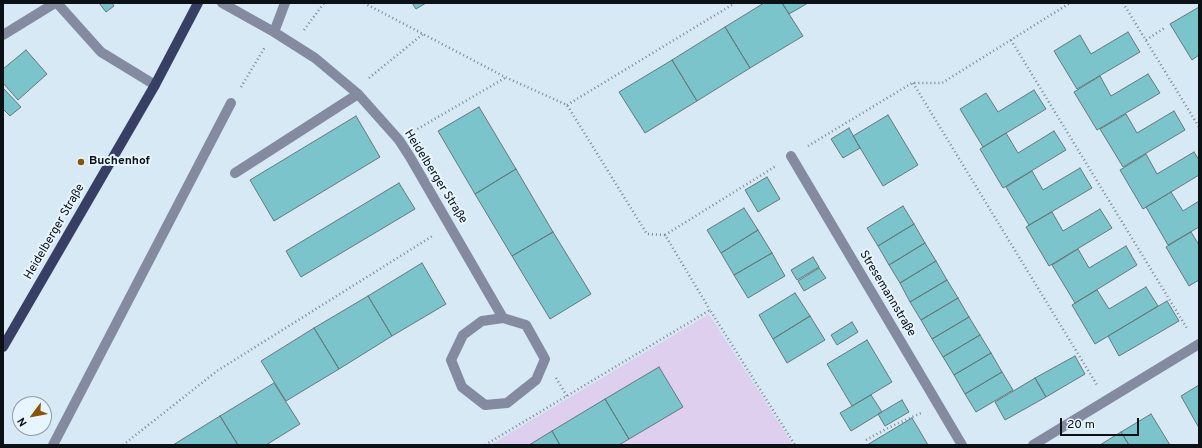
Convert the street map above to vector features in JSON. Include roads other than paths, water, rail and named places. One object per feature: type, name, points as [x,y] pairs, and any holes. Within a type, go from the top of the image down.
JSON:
[{"type":"main road","name":"Heidelberger Straße","points":[[3,347],[155,85],[198,3]]},
{"type":"street","points":[[3,35],[56,3],[101,52],[155,85]]},
{"type":"street","name":"Heidelberger Straße","points":[[222,3],[274,32],[316,58],[358,94],[399,140],[503,318]]},
{"type":"street","points":[[274,32],[285,3]]},
{"type":"street","points":[[235,173],[358,94]]},
{"type":"street","points":[[53,445],[231,103]]},
{"type":"street","name":"Stresemannstraße","points":[[791,156],[962,445]]},
{"type":"street","points":[[503,318],[526,325],[545,359],[536,380],[507,403],[485,405],[462,387],[451,360],[462,335],[482,321],[503,318]]},
{"type":"street","points":[[1033,445],[1198,344]]},
{"type":"place","name":"Buchenhof","points":[[81,162]]}]
